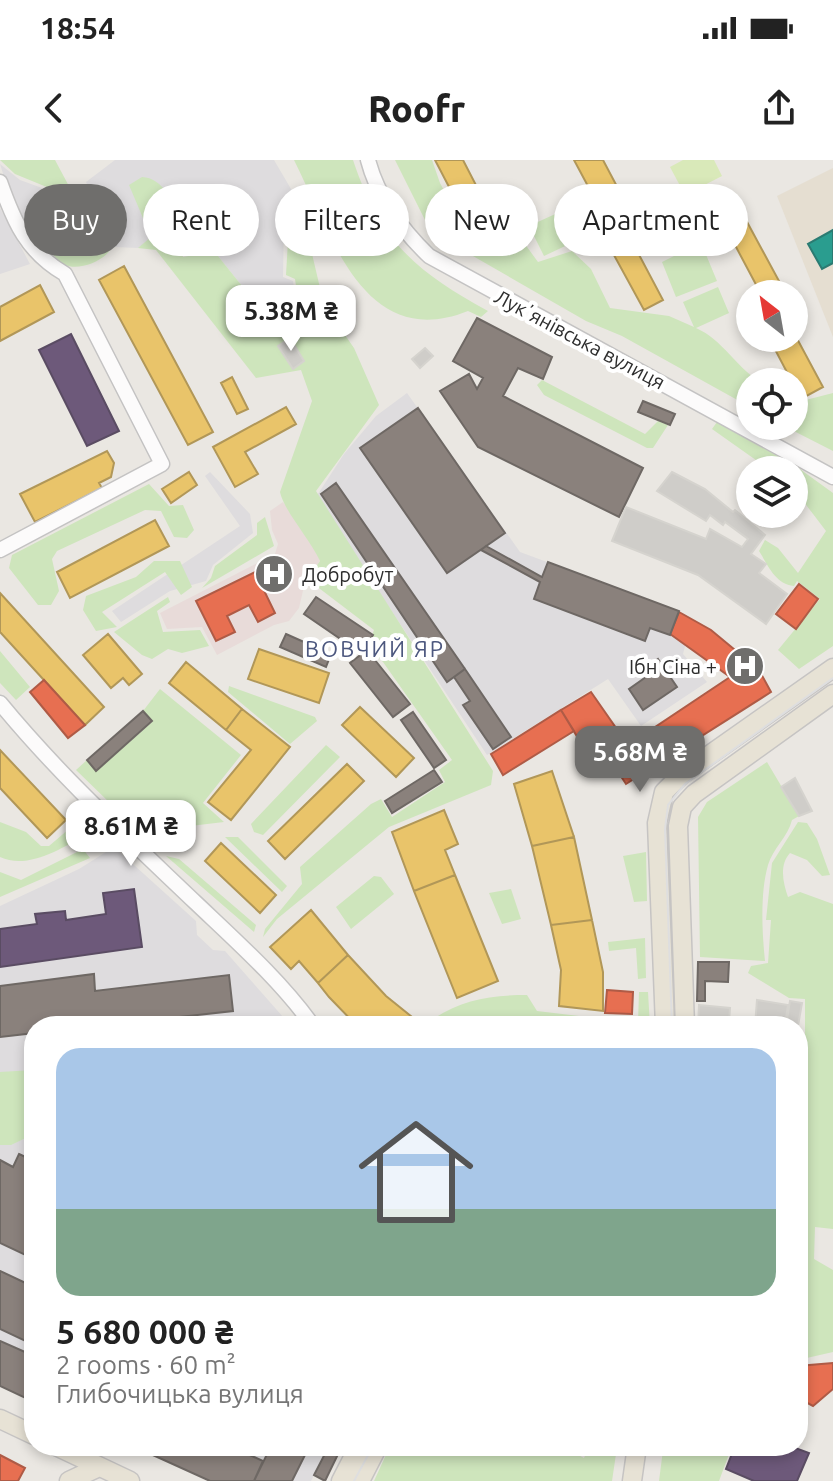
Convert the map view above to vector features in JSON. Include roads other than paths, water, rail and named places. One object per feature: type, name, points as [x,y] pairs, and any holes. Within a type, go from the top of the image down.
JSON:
[{"type":"main road","points":[[665,1016],[657,823],[661,799],[681,775],[833,668]]},
{"type":"main road","points":[[685,1016],[678,826],[682,807],[694,794],[833,694]]},
{"type":"main road","points":[[0,1419],[24,1430]]},
{"type":"main road","points":[[76,1456],[130,1481]]},
{"type":"main road","points":[[341,1481],[354,1456]]},
{"type":"main road","points":[[360,1481],[373,1456]]},
{"type":"main road","points":[[632,1481],[636,1456]]},
{"type":"main road","points":[[69,1481],[99,1467]]},
{"type":"street","name":"Лукʼянівська вулиця","points":[[368,160],[391,212],[407,235],[429,256],[833,477]]},
{"type":"street","points":[[0,182],[14,222],[43,261],[65,274],[162,464],[0,550]]},
{"type":"street","points":[[0,703],[69,783],[219,926],[306,1016]]},
{"type":"tram line","points":[[672,1016],[665,829],[668,805],[685,784],[833,678]]},
{"type":"tram line","points":[[354,1481],[368,1456]]},
{"type":"place","name":"Добробут","points":[[274,574]]},
{"type":"place","name":"Ібн Сіна +","points":[[745,666]]},
{"type":"district","name":"ВОВЧИЙ ЯР","points":[[375,648]]}]
